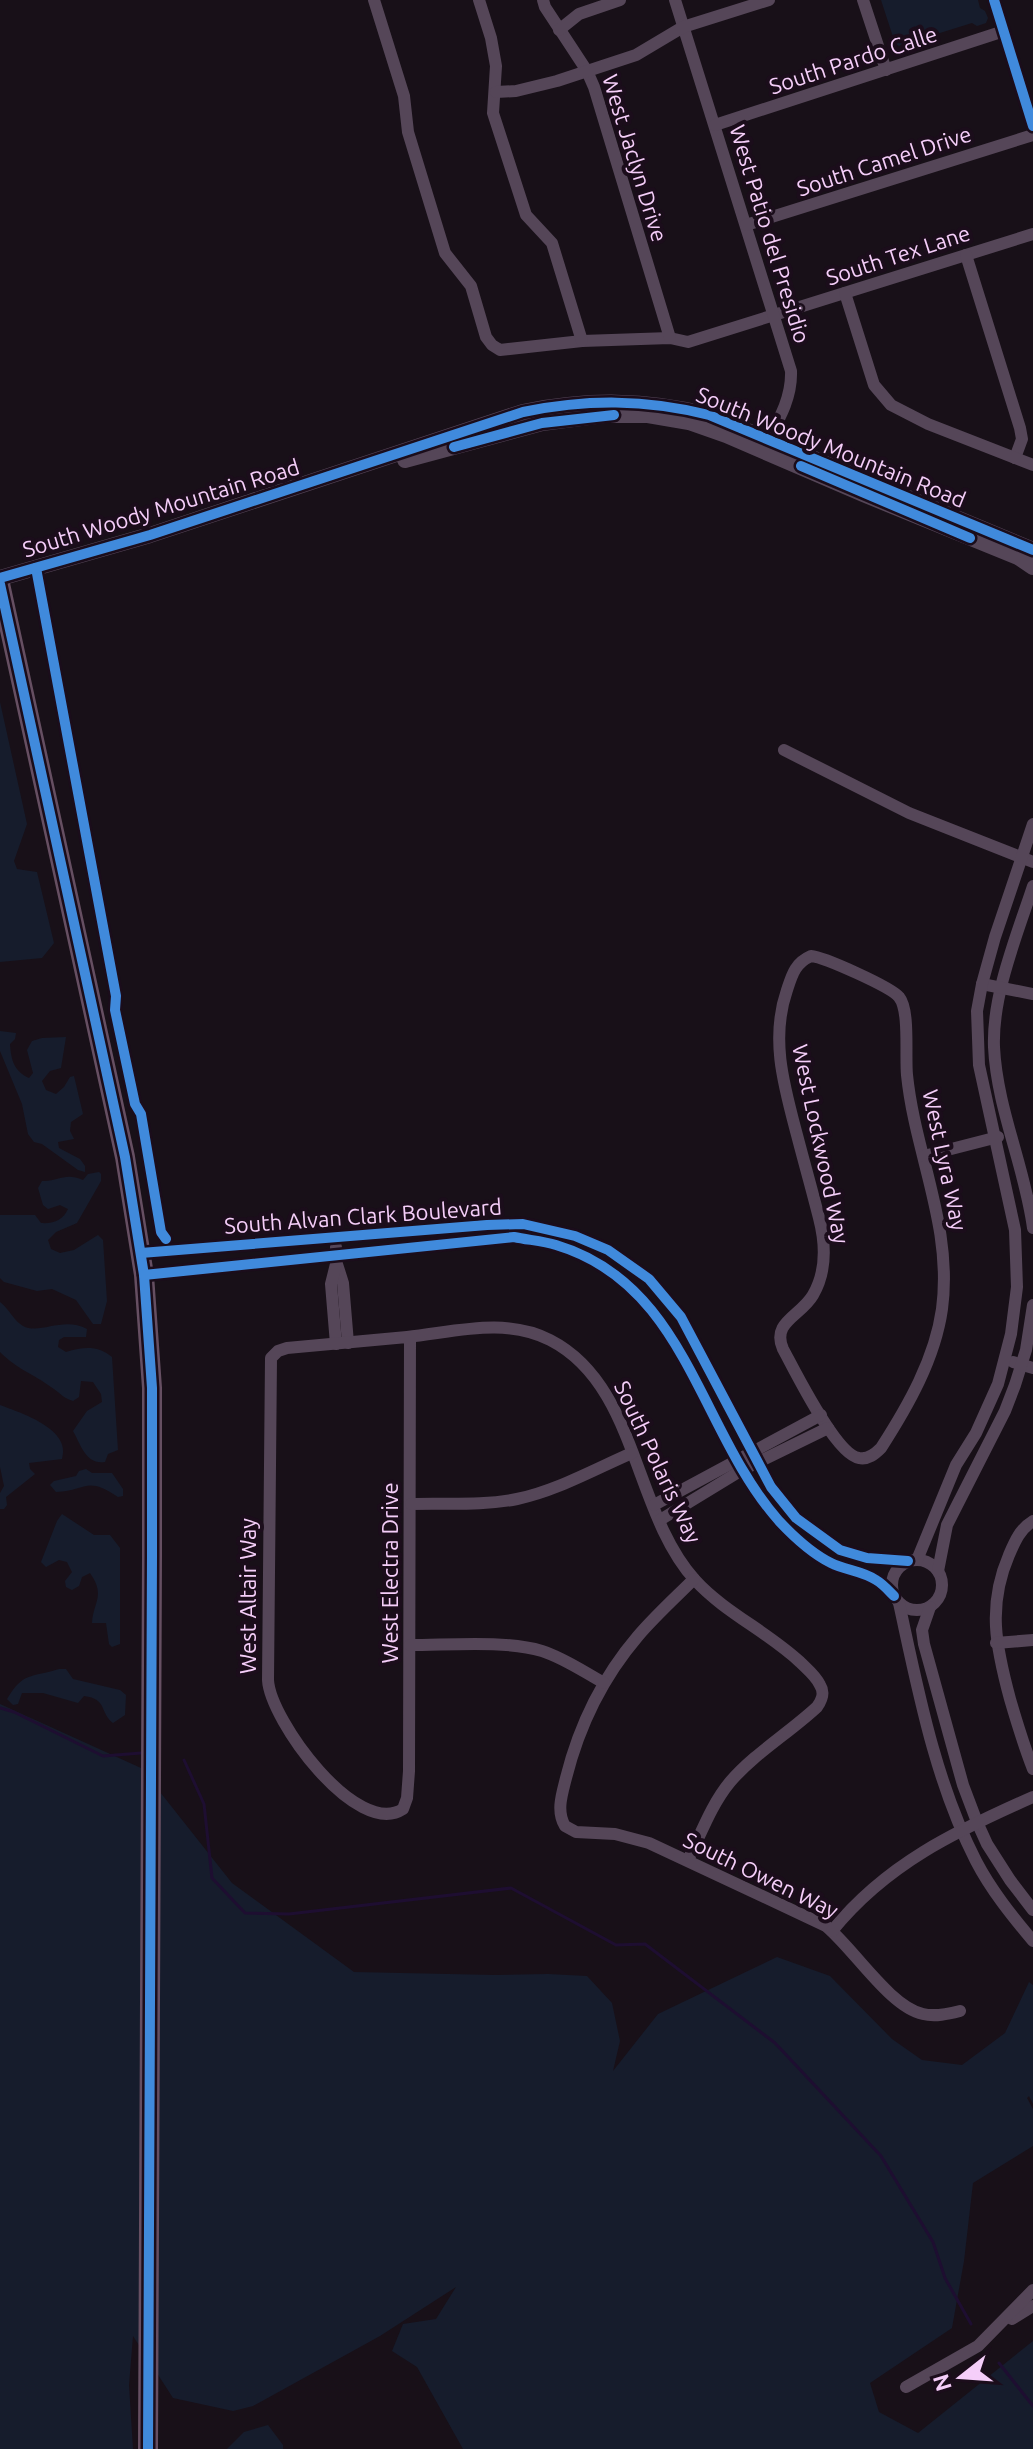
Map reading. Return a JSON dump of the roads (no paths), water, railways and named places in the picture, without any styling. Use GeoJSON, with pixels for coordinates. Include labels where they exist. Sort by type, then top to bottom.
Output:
{"type":"FeatureCollection","features":[{"type":"Feature","properties":{"kind":"main road"},"geometry":{"type":"LineString","coordinates":[[0,584],[125,1157],[144,1275],[152,1388],[148,2449]]}},
{"type":"Feature","properties":{"kind":"street","name":"South Tex Lane"},"geometry":{"type":"LineString","coordinates":[[374,0],[404,96],[408,132],[445,253],[471,286],[486,337],[500,350],[582,341],[670,338],[688,342],[1033,234]]}},
{"type":"Feature","properties":{"kind":"street"},"geometry":{"type":"LineString","coordinates":[[479,0],[496,66],[493,113],[526,215],[552,243],[582,341]]}},
{"type":"Feature","properties":{"kind":"street","name":"West Jaclyn Drive"},"geometry":{"type":"LineString","coordinates":[[543,0],[587,71],[670,338]]}},
{"type":"Feature","properties":{"kind":"street"},"geometry":{"type":"LineString","coordinates":[[559,30],[579,14],[620,0]]}},
{"type":"Feature","properties":{"kind":"street","name":"West Patio del Presidio"},"geometry":{"type":"LineString","coordinates":[[675,0],[791,371],[792,387],[788,400],[766,444]]}},
{"type":"Feature","properties":{"kind":"street"},"geometry":{"type":"LineString","coordinates":[[496,92],[516,91],[636,55],[683,27],[769,0]]}},
{"type":"Feature","properties":{"kind":"street"},"geometry":{"type":"LineString","coordinates":[[863,0],[886,70]]}},
{"type":"Feature","properties":{"kind":"street"},"geometry":{"type":"LineString","coordinates":[[994,0],[1033,126]]}},
{"type":"Feature","properties":{"kind":"street","name":"South Pardo Calle"},"geometry":{"type":"LineString","coordinates":[[715,125],[1004,31]]}},
{"type":"Feature","properties":{"kind":"street","name":"South Camel Drive"},"geometry":{"type":"LineString","coordinates":[[746,225],[1033,135]]}},
{"type":"Feature","properties":{"kind":"street"},"geometry":{"type":"LineString","coordinates":[[966,255],[1020,428],[1022,439],[1015,458]]}},
{"type":"Feature","properties":{"kind":"street"},"geometry":{"type":"LineString","coordinates":[[845,293],[874,385],[891,405],[928,424],[1033,465]]}},
{"type":"Feature","properties":{"kind":"street","name":"South Woody Mountain Road"},"geometry":{"type":"LineString","coordinates":[[0,578],[150,535],[523,412],[597,401],[678,407],[709,415],[863,494],[1018,557],[1033,567]]}},
{"type":"Feature","properties":{"kind":"street","name":"South Woody Mountain Road"},"geometry":{"type":"LineString","coordinates":[[766,444],[1033,550]]}},
{"type":"Feature","properties":{"kind":"street"},"geometry":{"type":"LineString","coordinates":[[784,750],[909,813],[1028,860]]}},
{"type":"Feature","properties":{"kind":"street"},"geometry":{"type":"LineString","coordinates":[[912,1560],[956,1465],[984,1417],[1006,1360],[1015,1312],[1016,1256],[1012,1208],[993,1138],[977,1050],[977,1011],[982,984],[1028,860],[1033,824]]}},
{"type":"Feature","properties":{"kind":"street"},"geometry":{"type":"LineString","coordinates":[[1033,886],[1002,988],[995,1021],[994,1047],[1033,1228]]}},
{"type":"Feature","properties":{"kind":"street","name":"West Lyra Way"},"geometry":{"type":"LineString","coordinates":[[807,958],[824,959],[894,992],[901,1000],[905,1011],[905,1052],[910,1096],[942,1233],[944,1287],[941,1312],[927,1362],[910,1399],[881,1448],[863,1459],[845,1451],[828,1428]]}},
{"type":"Feature","properties":{"kind":"street","name":"West Lockwood Way"},"geometry":{"type":"LineString","coordinates":[[807,958],[797,966],[784,999],[779,1053],[785,1090],[822,1227],[825,1251],[822,1272],[811,1298],[780,1330],[783,1349],[821,1415]]}},
{"type":"Feature","properties":{"kind":"street"},"geometry":{"type":"LineString","coordinates":[[982,984],[1033,994]]}},
{"type":"Feature","properties":{"kind":"street"},"geometry":{"type":"LineString","coordinates":[[924,1156],[1011,1133]]}},
{"type":"Feature","properties":{"kind":"street","name":"South Alvan Clark Boulevard"},"geometry":{"type":"LineString","coordinates":[[141,1253],[487,1225],[523,1224],[575,1236],[608,1250],[649,1279],[681,1317],[771,1487],[796,1518],[840,1550],[867,1558],[912,1560]]}},
{"type":"Feature","properties":{"kind":"street"},"geometry":{"type":"LineString","coordinates":[[335,1237],[336,1258],[343,1283],[342,1343]]}},
{"type":"Feature","properties":{"kind":"street","name":"South Alvan Clark Boulevard"},"geometry":{"type":"LineString","coordinates":[[144,1275],[336,1258],[514,1237],[554,1244],[609,1270],[646,1300],[669,1331],[739,1465],[778,1519],[816,1555],[879,1581],[897,1600]]}},
{"type":"Feature","properties":{"kind":"street"},"geometry":{"type":"LineString","coordinates":[[938,1571],[947,1525],[1027,1366],[1033,1305]]}},
{"type":"Feature","properties":{"kind":"street","name":"South Polaris Way"},"geometry":{"type":"LineString","coordinates":[[273,1354],[287,1348],[500,1327],[527,1331],[548,1339],[580,1360],[601,1384],[660,1520],[694,1579],[795,1658],[820,1685],[822,1698],[813,1710],[731,1782],[711,1811],[688,1860]]}},
{"type":"Feature","properties":{"kind":"street","name":"West Electra Drive"},"geometry":{"type":"LineString","coordinates":[[403,1809],[409,1771],[410,1337]]}},
{"type":"Feature","properties":{"kind":"street","name":"West Altair Way"},"geometry":{"type":"LineString","coordinates":[[273,1354],[269,1368],[268,1680],[271,1698],[296,1740],[341,1795],[381,1815],[394,1814],[403,1809]]}},
{"type":"Feature","properties":{"kind":"street"},"geometry":{"type":"LineString","coordinates":[[1006,1360],[1027,1366]]}},
{"type":"Feature","properties":{"kind":"street"},"geometry":{"type":"LineString","coordinates":[[654,1505],[756,1457],[828,1428],[821,1415],[756,1457]]}},
{"type":"Feature","properties":{"kind":"street"},"geometry":{"type":"LineString","coordinates":[[411,1504],[514,1500],[536,1494],[632,1453]]}},
{"type":"Feature","properties":{"kind":"street"},"geometry":{"type":"LineString","coordinates":[[660,1520],[739,1465]]}},
{"type":"Feature","properties":{"kind":"street"},"geometry":{"type":"LineString","coordinates":[[1033,1521],[1019,1533],[998,1584],[995,1626],[996,1643],[1033,1769]]}},
{"type":"Feature","properties":{"kind":"street"},"geometry":{"type":"LineString","coordinates":[[1033,1910],[987,1844],[963,1785],[922,1630],[930,1607],[941,1595],[942,1578],[932,1565],[912,1560],[901,1565],[892,1580],[935,1755],[961,1830],[977,1864],[1033,1941]]}},
{"type":"Feature","properties":{"kind":"street"},"geometry":{"type":"LineString","coordinates":[[410,1645],[532,1649],[563,1660],[604,1683],[635,1638],[694,1579]]}},
{"type":"Feature","properties":{"kind":"street"},"geometry":{"type":"LineString","coordinates":[[897,1600],[914,1611],[930,1607]]}},
{"type":"Feature","properties":{"kind":"street"},"geometry":{"type":"LineString","coordinates":[[996,1643],[1033,1640]]}},
{"type":"Feature","properties":{"kind":"street","name":"South Owen Way"},"geometry":{"type":"LineString","coordinates":[[604,1683],[569,1765],[560,1809],[565,1826],[576,1832],[638,1839],[688,1860],[832,1931],[910,2010],[933,2016],[960,2011]]}},
{"type":"Feature","properties":{"kind":"street"},"geometry":{"type":"LineString","coordinates":[[832,1931],[855,1904],[918,1854],[977,1822],[1033,1797]]}},
{"type":"Feature","properties":{"kind":"street"},"geometry":{"type":"LineString","coordinates":[[1000,2326],[1033,2290]]}},
{"type":"Feature","properties":{"kind":"street"},"geometry":{"type":"LineString","coordinates":[[906,2387],[961,2357],[1000,2326],[1033,2306]]}},
{"type":"Feature","properties":{"kind":"waterway"},"geometry":{"type":"LineString","coordinates":[[0,1708],[103,1756],[141,1753]]}},
{"type":"Feature","properties":{"kind":"waterway"},"geometry":{"type":"LineString","coordinates":[[184,1760],[204,1804],[212,1878],[245,1913],[289,1914],[511,1888],[616,1945],[645,1944],[775,2043],[881,2156],[933,2242],[945,2278],[971,2324]]}},
{"type":"Feature","properties":{"kind":"waterway"},"geometry":{"type":"LineString","coordinates":[[999,2363],[1033,2406]]}}]}
